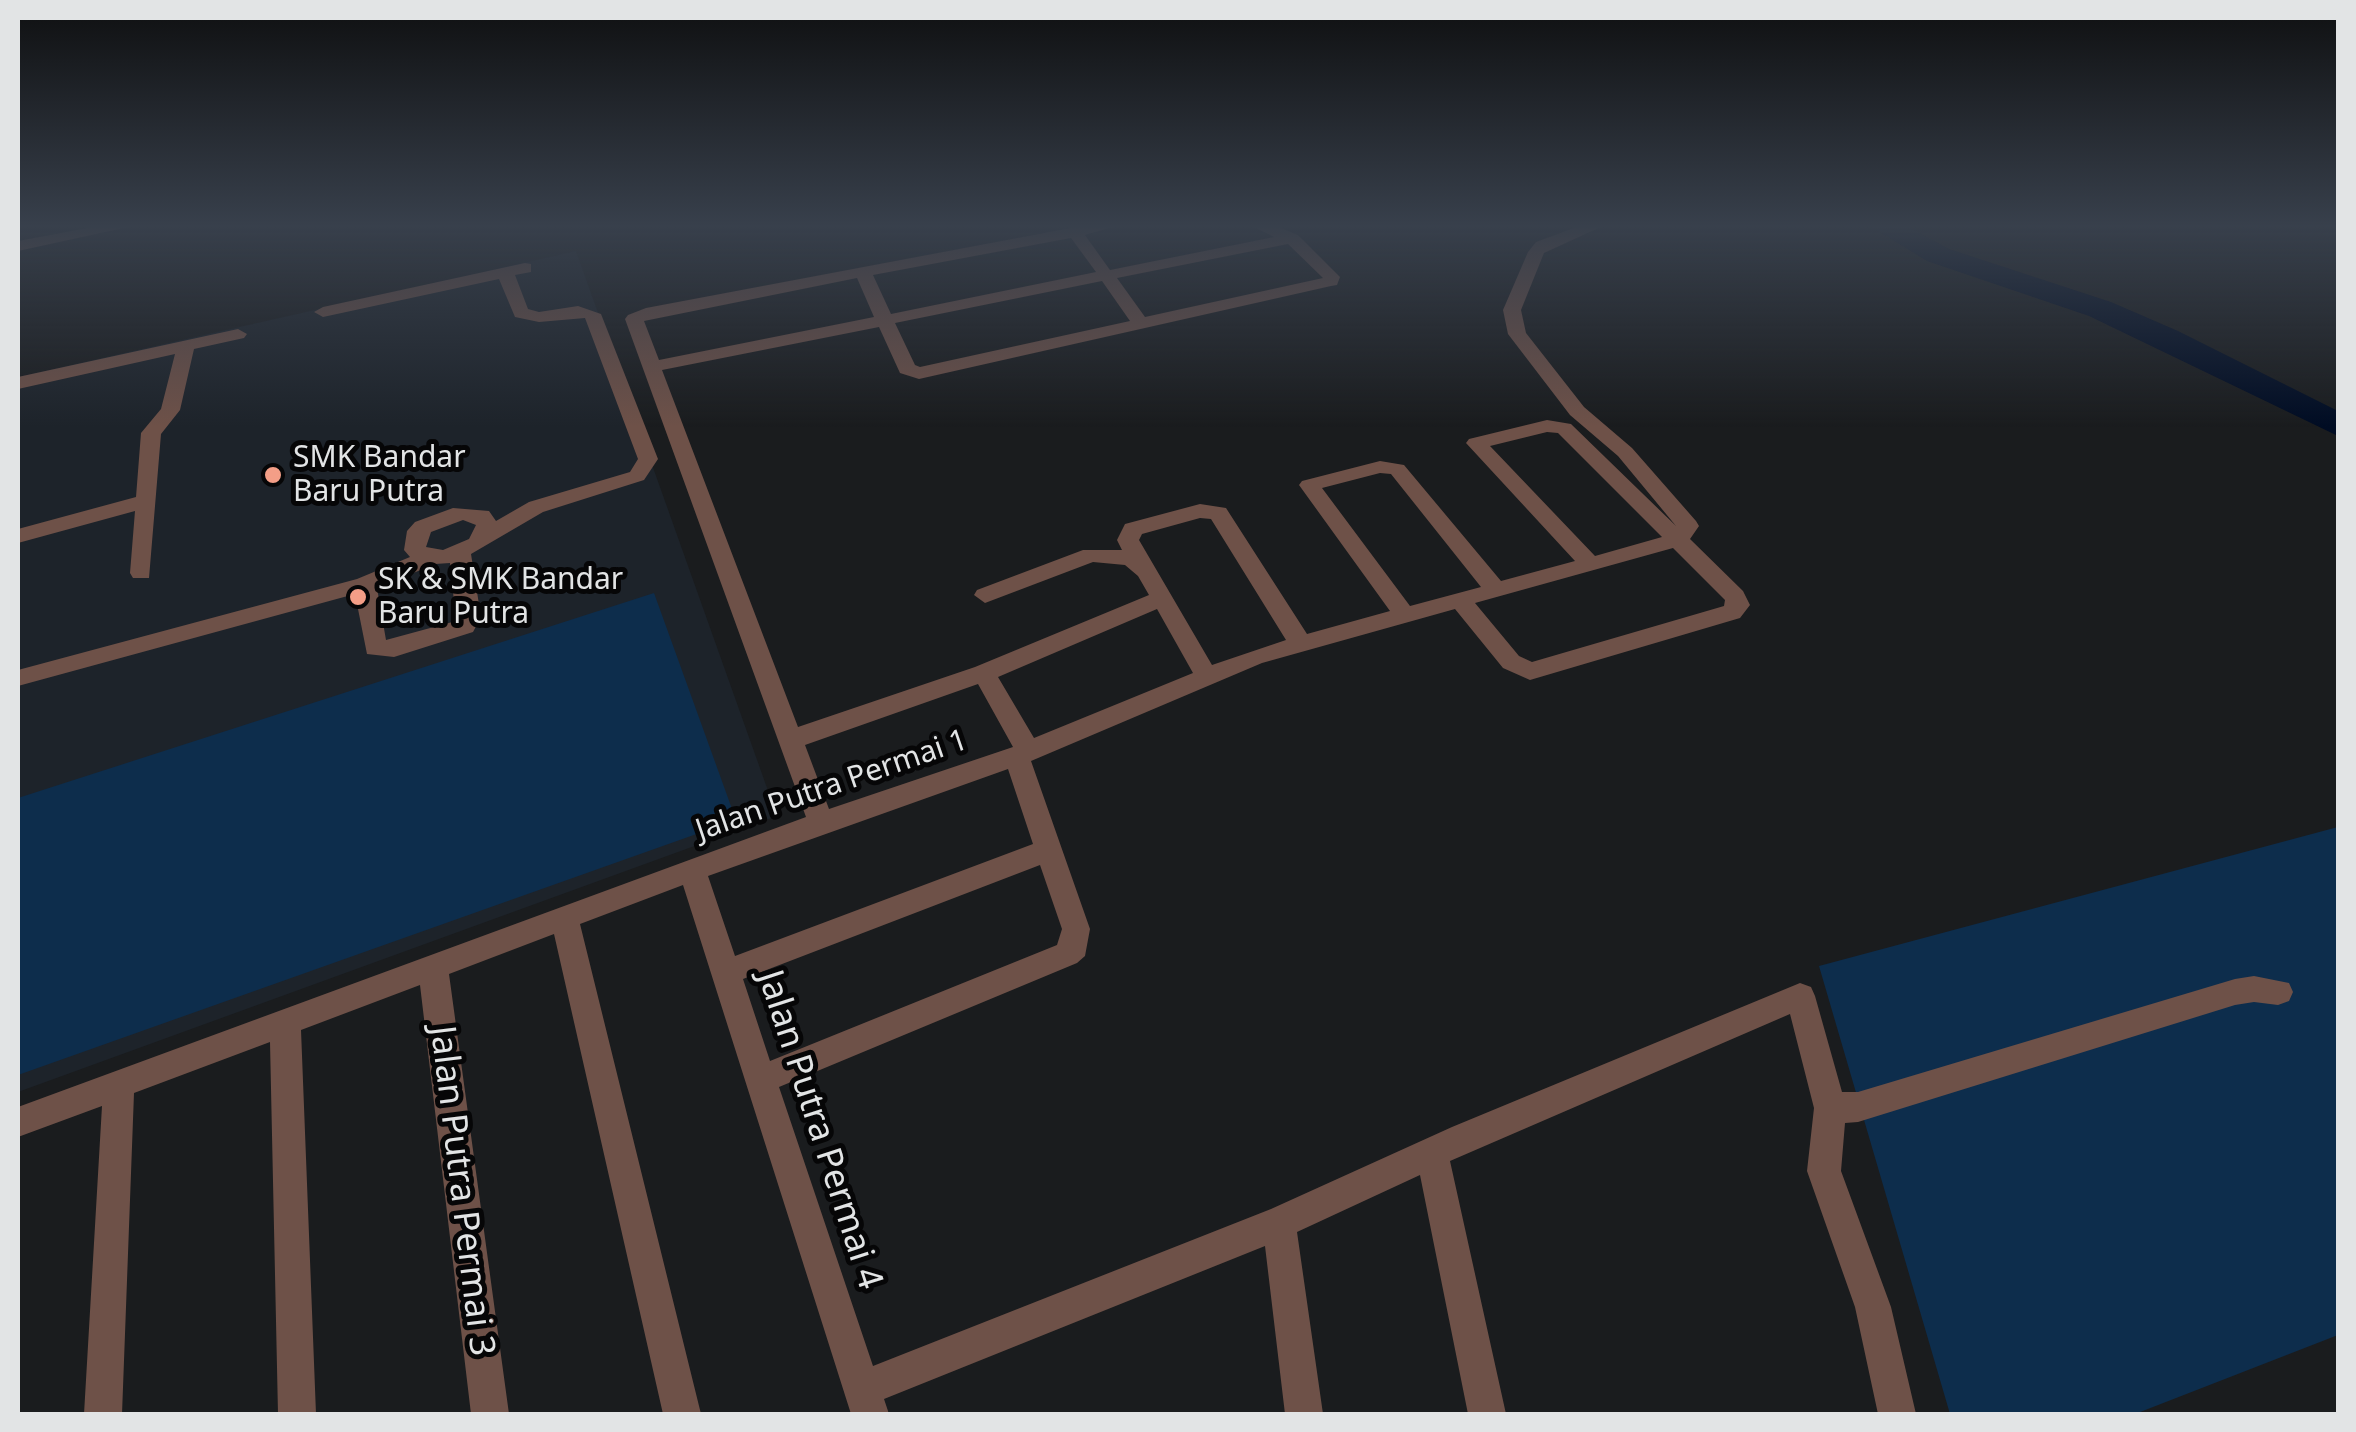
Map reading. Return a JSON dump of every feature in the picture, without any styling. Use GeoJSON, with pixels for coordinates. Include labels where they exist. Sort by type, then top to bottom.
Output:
{"type":"FeatureCollection","features":[{"type":"Feature","properties":{"kind":"street"},"geometry":{"type":"LineString","coordinates":[[322,312],[410,293]]}},
{"type":"Feature","properties":{"kind":"street"},"geometry":{"type":"LineString","coordinates":[[18,678],[365,584],[431,557],[460,554],[536,507],[638,476],[648,460],[592,314],[584,311],[529,317],[517,309],[516,293]]}},
{"type":"Feature","properties":{"kind":"street"},"geometry":{"type":"LineString","coordinates":[[753,293],[646,313],[636,316],[634,322],[821,822]]}},
{"type":"Feature","properties":{"kind":"street"},"geometry":{"type":"LineString","coordinates":[[872,293],[906,369],[913,374],[1279,293]]}},
{"type":"Feature","properties":{"kind":"street"},"geometry":{"type":"LineString","coordinates":[[652,366],[1012,293]]}},
{"type":"Feature","properties":{"kind":"street"},"geometry":{"type":"LineString","coordinates":[[1119,293],[1141,324]]}},
{"type":"Feature","properties":{"kind":"street"},"geometry":{"type":"LineString","coordinates":[[1519,293],[1512,310],[1516,334],[1577,412],[1625,452],[1688,526],[1677,540]]}},
{"type":"Feature","properties":{"kind":"street"},"geometry":{"type":"LineString","coordinates":[[18,383],[238,334]]}},
{"type":"Feature","properties":{"kind":"street"},"geometry":{"type":"LineString","coordinates":[[141,573],[152,434],[170,410],[186,346]]}},
{"type":"Feature","properties":{"kind":"street"},"geometry":{"type":"LineString","coordinates":[[1460,600],[1511,662],[1530,671],[1736,609],[1735,596],[1564,428],[1547,426],[1476,442],[1590,564]]}},
{"type":"Feature","properties":{"kind":"street"},"geometry":{"type":"LineString","coordinates":[[1405,615],[1308,484],[1380,467],[1398,469],[1496,590]]}},
{"type":"Feature","properties":{"kind":"street"},"geometry":{"type":"LineString","coordinates":[[18,536],[146,501]]}},
{"type":"Feature","properties":{"kind":"street"},"geometry":{"type":"LineString","coordinates":[[1206,677],[1136,560],[1128,540],[1133,529],[1200,511],[1218,514],[1301,644]]}},
{"type":"Feature","properties":{"kind":"street"},"geometry":{"type":"LineString","coordinates":[[431,557],[415,550],[413,541],[423,527],[437,518],[461,513],[481,516],[488,528],[484,538]]}},
{"type":"Feature","properties":{"kind":"street","name":"Jalan Putra Permai 1"},"geometry":{"type":"LineString","coordinates":[[18,1122],[821,822],[1023,753],[1206,677],[1301,644],[1677,540]]}},
{"type":"Feature","properties":{"kind":"street"},"geometry":{"type":"LineString","coordinates":[[365,584],[376,648],[394,650],[452,633],[465,626],[470,617],[460,554]]}},
{"type":"Feature","properties":{"kind":"street"},"geometry":{"type":"LineString","coordinates":[[984,595],[1090,554],[1136,560]]}},
{"type":"Feature","properties":{"kind":"street"},"geometry":{"type":"LineString","coordinates":[[790,740],[984,673],[1162,598]]}},
{"type":"Feature","properties":{"kind":"street"},"geometry":{"type":"LineString","coordinates":[[760,1080],[1067,954],[1078,940],[1048,850],[1023,753],[984,673]]}},
{"type":"Feature","properties":{"kind":"street"},"geometry":{"type":"LineString","coordinates":[[725,973],[1048,850]]}},
{"type":"Feature","properties":{"kind":"street","name":"Jalan Putra Permai 4"},"geometry":{"type":"LineString","coordinates":[[692,870],[866,1402]]}},
{"type":"Feature","properties":{"kind":"street"},"geometry":{"type":"LineString","coordinates":[[564,918],[677,1412]]}},
{"type":"Feature","properties":{"kind":"street","name":"Jalan Putra Permai 3"},"geometry":{"type":"LineString","coordinates":[[433,967],[490,1414]]}},
{"type":"Feature","properties":{"kind":"street"},"geometry":{"type":"LineString","coordinates":[[1830,1108],[1858,1107],[2236,992],[2254,988],[2278,992]]}},
{"type":"Feature","properties":{"kind":"street"},"geometry":{"type":"LineString","coordinates":[[866,1402],[1279,1223],[1432,1152],[1800,996],[1830,1108],[1824,1171],[1872,1307],[1897,1414]]}},
{"type":"Feature","properties":{"kind":"street"},"geometry":{"type":"LineString","coordinates":[[285,1022],[297,1414]]}},
{"type":"Feature","properties":{"kind":"street"},"geometry":{"type":"LineString","coordinates":[[103,1414],[119,1084]]}},
{"type":"Feature","properties":{"kind":"street"},"geometry":{"type":"LineString","coordinates":[[1432,1152],[1488,1414]]}},
{"type":"Feature","properties":{"kind":"street"},"geometry":{"type":"LineString","coordinates":[[1279,1223],[1304,1414]]}},
{"type":"Feature","properties":{"kind":"shaded area","name":"SK & SMK Bandar Baru Putra"},"geometry":{"type":"Polygon","coordinates":[[[391,293],[591,293],[777,816],[18,1092],[18,377],[391,293]]]}},
{"type":"Feature","properties":{"kind":"shaded area"},"geometry":{"type":"Polygon","coordinates":[[[654,593],[736,820],[18,1075],[18,798],[654,593]]]}},
{"type":"Feature","properties":{"kind":"shaded area"},"geometry":{"type":"Polygon","coordinates":[[[2338,827],[2338,1335],[2135,1414],[1950,1414],[1819,966],[2338,827]]]}},
{"type":"Feature","properties":{"kind":"waterway"},"geometry":{"type":"LineString","coordinates":[[2051,293],[2166,338],[2338,425]]}},
{"type":"Feature","properties":{"kind":"place","name":"SMK Bandar Baru Putra"},"geometry":{"type":"Point","coordinates":[273,475]}},
{"type":"Feature","properties":{"kind":"place","name":"SK & SMK Bandar Baru Putra"},"geometry":{"type":"Point","coordinates":[358,597]}}]}
